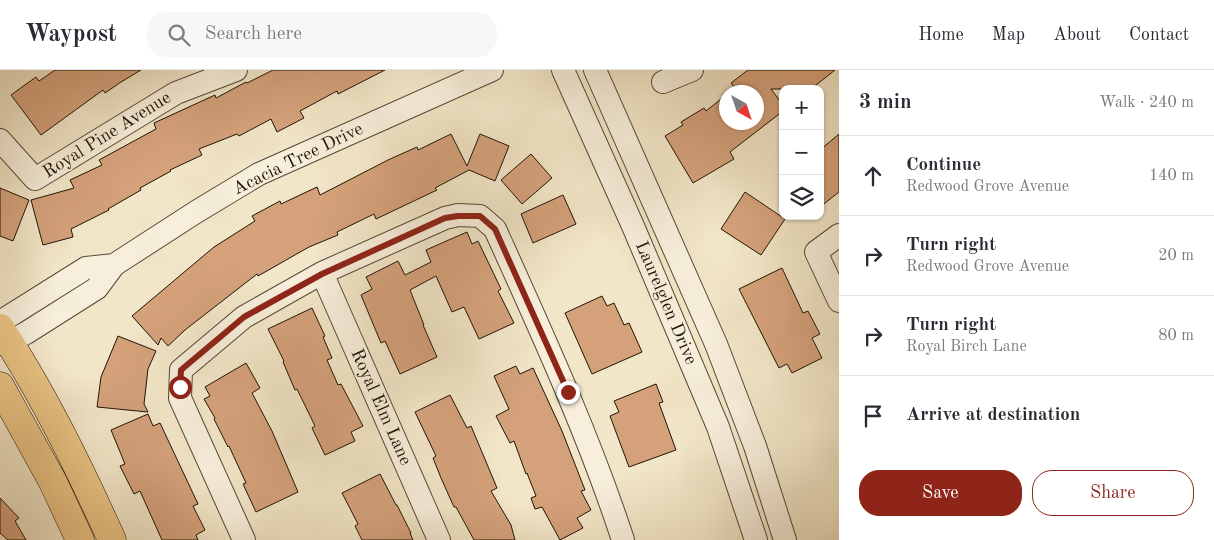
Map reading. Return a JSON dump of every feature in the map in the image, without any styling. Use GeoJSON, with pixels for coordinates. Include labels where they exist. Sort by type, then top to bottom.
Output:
{"type":"FeatureCollection","features":[{"type":"Feature","properties":{"kind":"main road"},"geometry":{"type":"LineString","coordinates":[[2,334],[32,380],[77,465],[112,540]]}},
{"type":"Feature","properties":{"kind":"main road"},"geometry":{"type":"LineString","coordinates":[[0,386],[53,482],[80,540]]}},
{"type":"Feature","properties":{"kind":"street","name":"Royal Pine Avenue"},"geometry":{"type":"LineString","coordinates":[[0,140],[35,179],[176,93],[236,70]]}},
{"type":"Feature","properties":{"kind":"street","name":"Acacia Tree Drive"},"geometry":{"type":"LineString","coordinates":[[2,334],[97,288],[114,265],[259,174],[492,70]]}},
{"type":"Feature","properties":{"kind":"street","name":"Laurelglen Drive"},"geometry":{"type":"LineString","coordinates":[[563,70],[633,226],[708,402],[730,458],[756,540]]}},
{"type":"Feature","properties":{"kind":"street","name":"Laurelglen Drive"},"geometry":{"type":"LineString","coordinates":[[595,70],[720,353],[752,438],[785,540]]}},
{"type":"Feature","properties":{"kind":"street"},"geometry":{"type":"LineString","coordinates":[[663,82],[692,70]]}},
{"type":"Feature","properties":{"kind":"street"},"geometry":{"type":"LineString","coordinates":[[244,540],[180,398],[181,370],[244,317],[322,274],[445,218],[480,216],[495,229],[564,383],[605,486],[623,540]]}},
{"type":"Feature","properties":{"kind":"street"},"geometry":{"type":"LineString","coordinates":[[839,235],[816,252],[839,301]]}},
{"type":"Feature","properties":{"kind":"street","name":"Royal Elm Lane"},"geometry":{"type":"LineString","coordinates":[[322,274],[439,540]]}},
{"type":"Feature","properties":{"kind":"building"},"geometry":{"type":"Polygon","coordinates":[[[55,70],[141,70],[105,93],[103,90],[41,135],[11,95],[36,77],[39,81],[55,70]]]}},
{"type":"Feature","properties":{"kind":"building"},"geometry":{"type":"Polygon","coordinates":[[[273,70],[385,70],[338,94],[337,91],[300,111],[304,118],[277,132],[271,119],[239,136],[237,134],[199,149],[202,155],[170,170],[109,210],[71,229],[73,237],[43,245],[31,200],[74,188],[70,180],[102,165],[99,160],[156,129],[154,123],[215,95],[216,98],[273,70]]]}},
{"type":"Feature","properties":{"kind":"building"},"geometry":{"type":"Polygon","coordinates":[[[748,70],[835,70],[816,85],[779,85],[779,89],[771,89],[779,100],[779,114],[764,126],[764,85],[733,85],[731,83],[748,70]]]}},
{"type":"Feature","properties":{"kind":"building"},"geometry":{"type":"Polygon","coordinates":[[[719,101],[719,130],[758,130],[730,152],[734,159],[693,183],[665,136],[683,125],[681,122],[704,108],[706,111],[719,101]]]}},
{"type":"Feature","properties":{"kind":"building"},"geometry":{"type":"Polygon","coordinates":[[[451,134],[467,166],[480,134],[509,146],[495,181],[469,170],[435,188],[437,190],[376,219],[374,214],[337,232],[338,235],[309,247],[258,276],[257,274],[185,330],[168,346],[161,338],[158,345],[132,316],[214,247],[255,221],[252,216],[280,201],[281,204],[317,187],[320,195],[388,160],[417,147],[418,150],[451,134]]]}},
{"type":"Feature","properties":{"kind":"building"},"geometry":{"type":"Polygon","coordinates":[[[839,134],[839,192],[824,204],[824,175],[824,147],[839,134]]]}},
{"type":"Feature","properties":{"kind":"building"},"geometry":{"type":"Polygon","coordinates":[[[531,154],[552,178],[522,204],[501,180],[531,154]]]}},
{"type":"Feature","properties":{"kind":"building"},"geometry":{"type":"Polygon","coordinates":[[[0,188],[29,200],[13,241],[0,236],[0,188]]]}},
{"type":"Feature","properties":{"kind":"building"},"geometry":{"type":"Polygon","coordinates":[[[745,192],[779,215],[779,220],[784,220],[761,255],[721,229],[745,192]]]}},
{"type":"Feature","properties":{"kind":"building"},"geometry":{"type":"Polygon","coordinates":[[[563,195],[576,224],[533,243],[521,214],[563,195]]]}},
{"type":"Feature","properties":{"kind":"building"},"geometry":{"type":"Polygon","coordinates":[[[467,232],[472,244],[478,241],[501,289],[498,291],[514,323],[479,339],[464,307],[452,312],[436,276],[410,290],[437,357],[400,374],[385,341],[381,343],[361,295],[372,289],[366,277],[398,261],[405,275],[431,262],[426,250],[467,232]]]}},
{"type":"Feature","properties":{"kind":"building"},"geometry":{"type":"Polygon","coordinates":[[[782,268],[803,313],[808,311],[820,334],[812,338],[822,358],[792,373],[787,364],[779,368],[739,289],[782,268]]]}},
{"type":"Feature","properties":{"kind":"building"},"geometry":{"type":"Polygon","coordinates":[[[602,296],[607,306],[614,303],[624,325],[629,323],[642,352],[592,374],[565,313],[602,296]]]}},
{"type":"Feature","properties":{"kind":"building"},"geometry":{"type":"Polygon","coordinates":[[[312,308],[325,336],[323,337],[332,358],[327,360],[338,385],[341,384],[363,426],[351,432],[355,441],[325,455],[312,428],[315,426],[297,389],[295,390],[284,361],[268,329],[312,308]]]}},
{"type":"Feature","properties":{"kind":"building"},"geometry":{"type":"Polygon","coordinates":[[[118,336],[156,351],[148,369],[144,404],[148,412],[97,407],[101,377],[118,336]]]}},
{"type":"Feature","properties":{"kind":"building"},"geometry":{"type":"Polygon","coordinates":[[[246,363],[260,388],[252,393],[272,431],[298,492],[256,512],[243,484],[246,483],[229,446],[204,399],[210,396],[205,387],[246,363]]]}},
{"type":"Feature","properties":{"kind":"building"},"geometry":{"type":"Polygon","coordinates":[[[516,366],[520,374],[533,368],[562,431],[585,490],[581,491],[591,510],[577,518],[583,528],[560,540],[542,507],[535,509],[531,498],[536,496],[514,441],[510,443],[496,416],[509,409],[494,376],[516,366]]]}},
{"type":"Feature","properties":{"kind":"building"},"geometry":{"type":"Polygon","coordinates":[[[656,384],[663,402],[659,403],[676,450],[629,467],[610,416],[619,412],[614,401],[656,384]]]}},
{"type":"Feature","properties":{"kind":"building"},"geometry":{"type":"Polygon","coordinates":[[[450,395],[467,428],[471,426],[497,488],[491,491],[511,525],[515,540],[474,540],[456,507],[454,507],[441,478],[433,458],[436,456],[415,412],[450,395]]]}},
{"type":"Feature","properties":{"kind":"building"},"geometry":{"type":"Polygon","coordinates":[[[148,414],[153,426],[160,423],[198,504],[193,506],[205,530],[196,535],[198,540],[162,540],[140,491],[134,494],[120,466],[125,464],[111,430],[148,414]]]}},
{"type":"Feature","properties":{"kind":"building"},"geometry":{"type":"Polygon","coordinates":[[[380,474],[413,540],[362,540],[355,526],[358,524],[342,493],[380,474]]]}},
{"type":"Feature","properties":{"kind":"building"},"geometry":{"type":"Polygon","coordinates":[[[0,498],[19,518],[15,521],[26,540],[8,540],[0,533],[0,498]]]}},
{"type":"Feature","properties":{"kind":"route"},"geometry":{"type":"LineString","coordinates":[[180,387],[181,370],[244,317],[322,274],[445,218],[480,216],[495,229],[568,392]]}}]}
